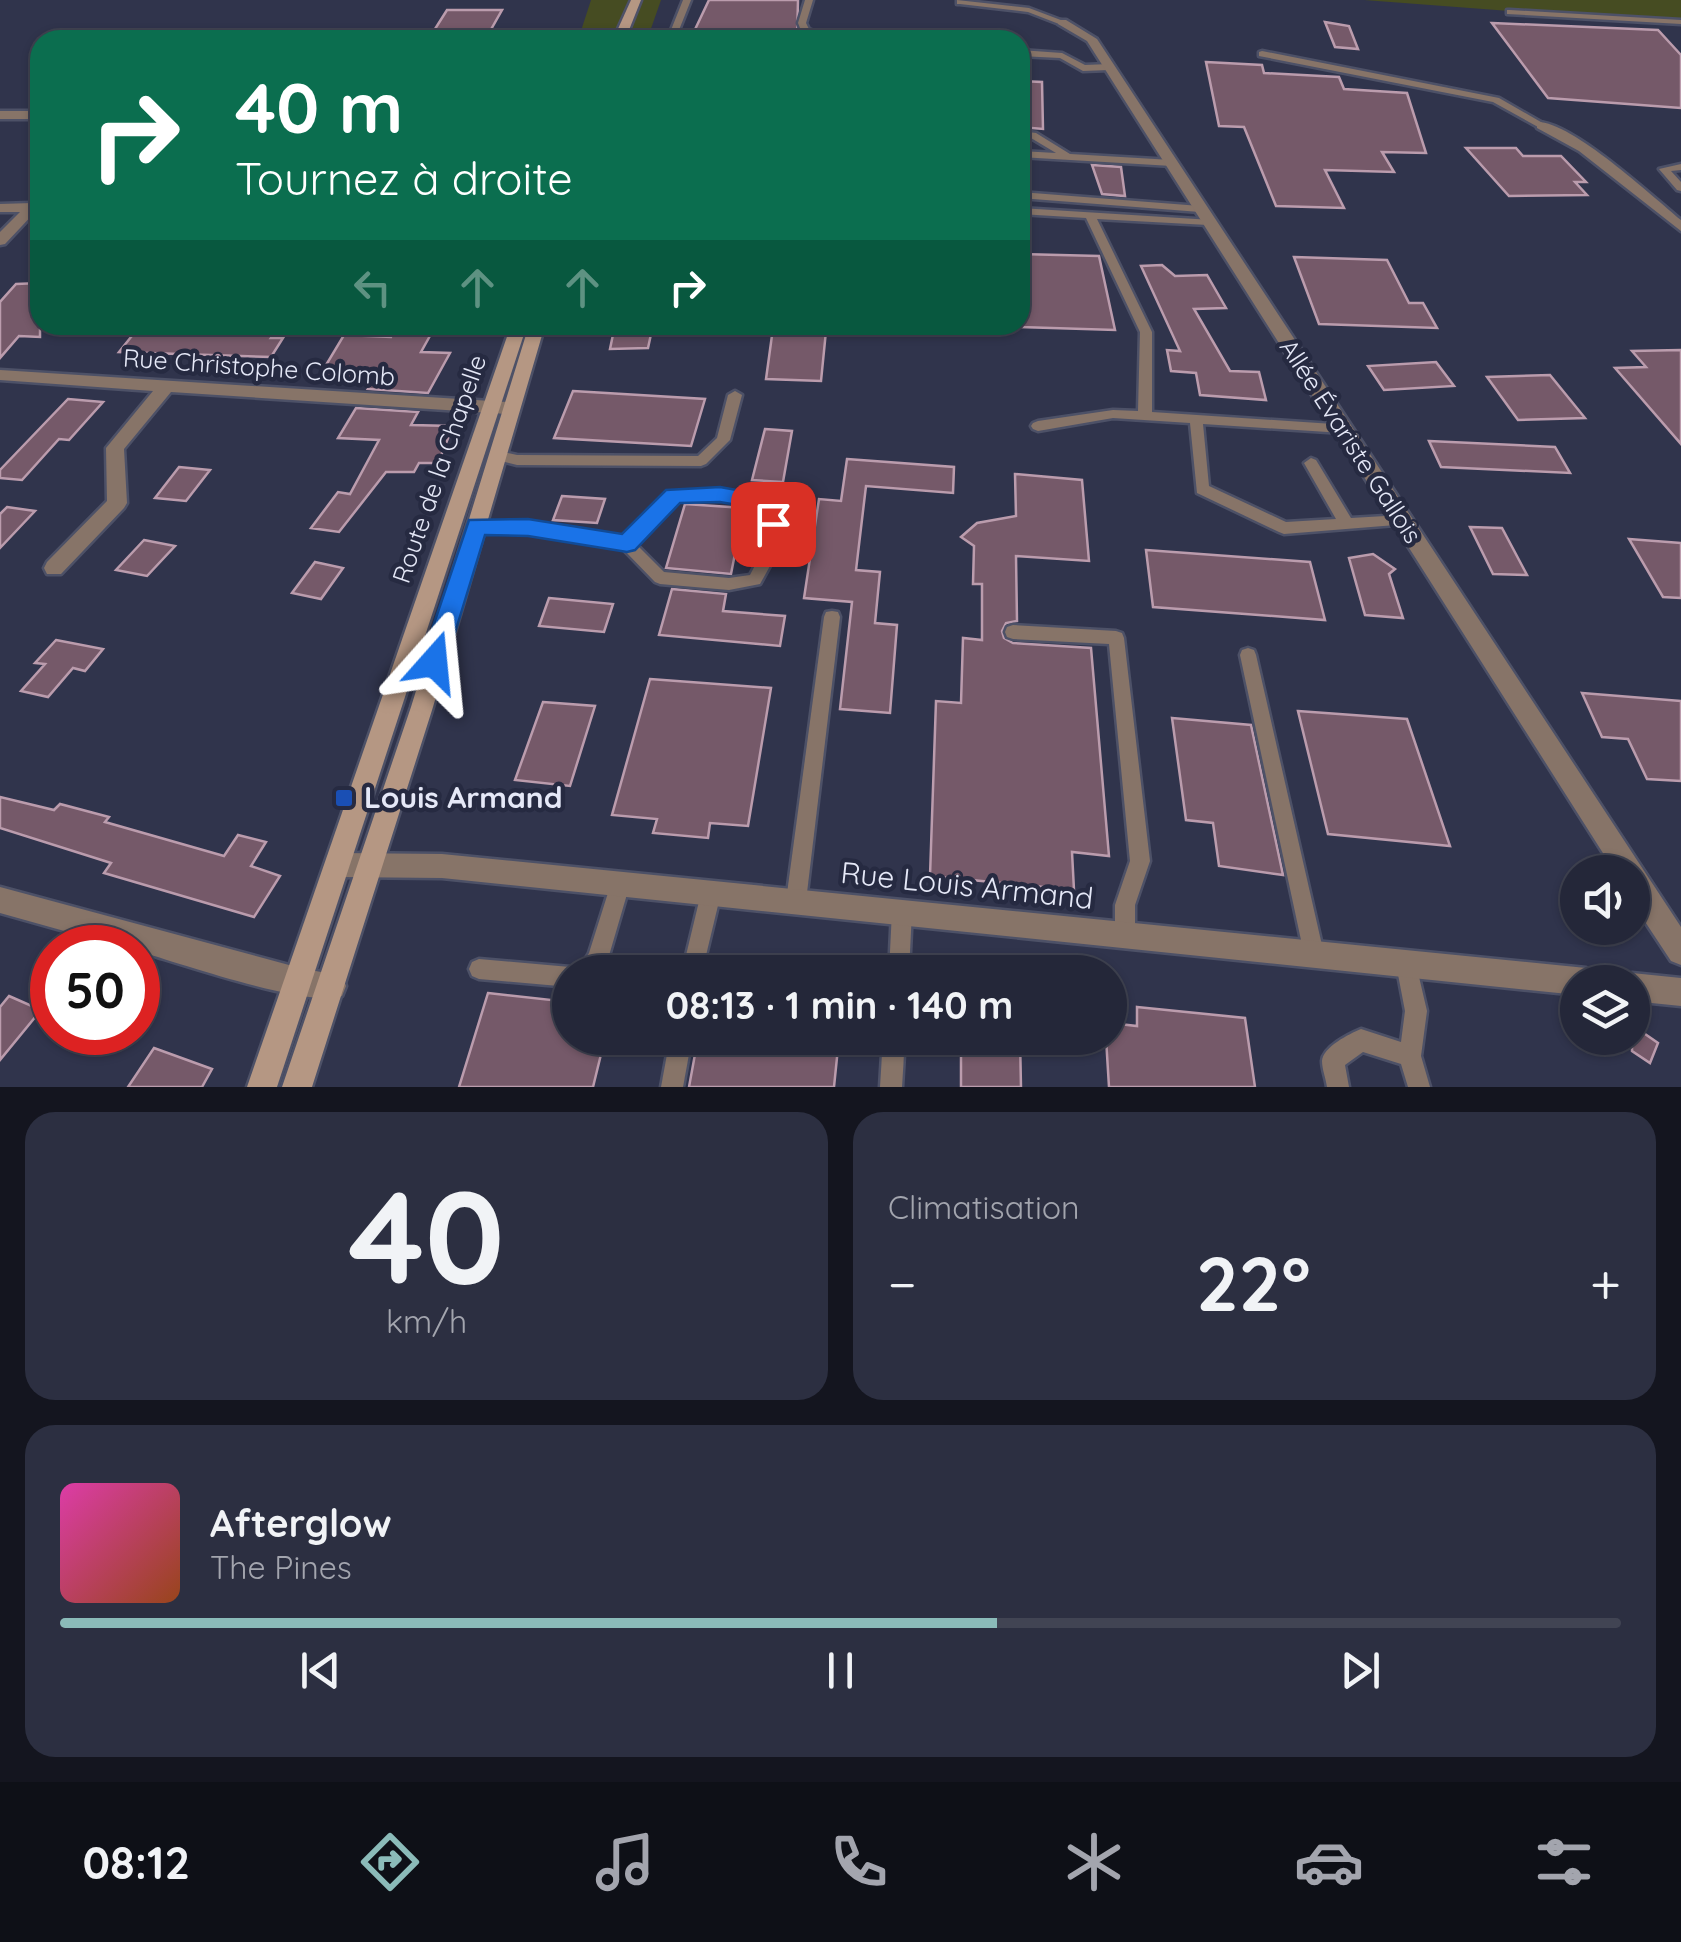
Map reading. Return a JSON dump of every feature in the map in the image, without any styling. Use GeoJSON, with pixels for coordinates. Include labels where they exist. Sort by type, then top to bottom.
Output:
{"type":"FeatureCollection","features":[{"type":"Feature","properties":{"kind":"main road"},"geometry":{"type":"LineString","coordinates":[[613,30],[623,0]]}},
{"type":"Feature","properties":{"kind":"main road"},"geometry":{"type":"LineString","coordinates":[[623,30],[636,0]]}},
{"type":"Feature","properties":{"kind":"main road","name":"Route de la Chapelle"},"geometry":{"type":"LineString","coordinates":[[297,1087],[498,456],[517,335]]}},
{"type":"Feature","properties":{"kind":"main road","name":"Route de la Chapelle"},"geometry":{"type":"LineString","coordinates":[[262,1087],[407,659],[533,335]]}},
{"type":"Feature","properties":{"kind":"street","name":"Allée Évariste Gallois"},"geometry":{"type":"LineString","coordinates":[[1062,22],[1091,39],[1618,855]]}},
{"type":"Feature","properties":{"kind":"street"},"geometry":{"type":"LineString","coordinates":[[0,115],[30,115]]}},
{"type":"Feature","properties":{"kind":"street"},"geometry":{"type":"LineString","coordinates":[[1541,125],[1584,148],[1674,212],[1681,227]]}},
{"type":"Feature","properties":{"kind":"street"},"geometry":{"type":"LineString","coordinates":[[0,208],[30,207]]}},
{"type":"Feature","properties":{"kind":"street"},"geometry":{"type":"LineString","coordinates":[[0,241],[30,209]]}},
{"type":"Feature","properties":{"kind":"street","name":"Rue Christophe Colomb"},"geometry":{"type":"LineString","coordinates":[[0,374],[503,408]]}},
{"type":"Feature","properties":{"kind":"street"},"geometry":{"type":"LineString","coordinates":[[54,568],[117,503],[115,448],[167,385]]}},
{"type":"Feature","properties":{"kind":"street","name":"Rue Louis Armand"},"geometry":{"type":"LineString","coordinates":[[340,865],[442,866],[1560,979]]}},
{"type":"Feature","properties":{"kind":"street"},"geometry":{"type":"LineString","coordinates":[[0,900],[300,982],[332,986]]}},
{"type":"Feature","properties":{"kind":"street","name":"Allée Évariste Gallois"},"geometry":{"type":"LineString","coordinates":[[1650,904],[1681,951]]}},
{"type":"Feature","properties":{"kind":"street"},"geometry":{"type":"LineString","coordinates":[[1650,989],[1681,992]]}},
{"type":"Feature","properties":{"kind":"lane"},"geometry":{"type":"LineString","coordinates":[[675,30],[686,0]]}},
{"type":"Feature","properties":{"kind":"lane"},"geometry":{"type":"LineString","coordinates":[[805,30],[802,23],[809,0]]}},
{"type":"Feature","properties":{"kind":"lane"},"geometry":{"type":"LineString","coordinates":[[960,2],[1029,10],[1062,22]]}},
{"type":"Feature","properties":{"kind":"lane"},"geometry":{"type":"LineString","coordinates":[[1046,6],[1062,22]]}},
{"type":"Feature","properties":{"kind":"lane"},"geometry":{"type":"LineString","coordinates":[[1510,12],[1681,22]]}},
{"type":"Feature","properties":{"kind":"lane"},"geometry":{"type":"LineString","coordinates":[[1030,54],[1062,56],[1083,68],[1109,67]]}},
{"type":"Feature","properties":{"kind":"lane"},"geometry":{"type":"LineString","coordinates":[[1262,54],[1496,100],[1541,125]]}},
{"type":"Feature","properties":{"kind":"lane"},"geometry":{"type":"LineString","coordinates":[[1030,135],[1069,158]]}},
{"type":"Feature","properties":{"kind":"lane"},"geometry":{"type":"LineString","coordinates":[[1030,155],[1172,163]]}},
{"type":"Feature","properties":{"kind":"lane"},"geometry":{"type":"LineString","coordinates":[[1681,167],[1664,168],[1681,188]]}},
{"type":"Feature","properties":{"kind":"lane"},"geometry":{"type":"LineString","coordinates":[[1030,197],[1204,215]]}},
{"type":"Feature","properties":{"kind":"lane"},"geometry":{"type":"LineString","coordinates":[[1030,212],[1204,215]]}},
{"type":"Feature","properties":{"kind":"lane"},"geometry":{"type":"LineString","coordinates":[[1090,215],[1146,332],[1145,416]]}},
{"type":"Feature","properties":{"kind":"lane"},"geometry":{"type":"LineString","coordinates":[[498,456],[517,460],[701,462],[723,440],[736,394]]}},
{"type":"Feature","properties":{"kind":"lane"},"geometry":{"type":"LineString","coordinates":[[1038,426],[1113,414],[1342,428]]}},
{"type":"Feature","properties":{"kind":"lane"},"geometry":{"type":"LineString","coordinates":[[1196,420],[1202,489],[1284,528],[1403,520]]}},
{"type":"Feature","properties":{"kind":"lane"},"geometry":{"type":"LineString","coordinates":[[1311,463],[1346,524]]}},
{"type":"Feature","properties":{"kind":"lane"},"geometry":{"type":"LineString","coordinates":[[477,526],[528,528],[627,544],[660,578],[729,584],[756,580],[773,546],[772,503],[720,494],[674,496],[627,544]]}},
{"type":"Feature","properties":{"kind":"lane"},"geometry":{"type":"LineString","coordinates":[[796,901],[832,617]]}},
{"type":"Feature","properties":{"kind":"lane"},"geometry":{"type":"LineString","coordinates":[[1013,632],[1116,638],[1140,861],[1124,905],[1125,935]]}},
{"type":"Feature","properties":{"kind":"lane"},"geometry":{"type":"LineString","coordinates":[[1248,655],[1314,954]]}},
{"type":"Feature","properties":{"kind":"lane"},"geometry":{"type":"LineString","coordinates":[[407,659],[434,662]]}},
{"type":"Feature","properties":{"kind":"lane"},"geometry":{"type":"LineString","coordinates":[[599,955],[620,884]]}},
{"type":"Feature","properties":{"kind":"lane"},"geometry":{"type":"LineString","coordinates":[[696,955],[710,893]]}},
{"type":"Feature","properties":{"kind":"lane"},"geometry":{"type":"LineString","coordinates":[[900,955],[902,911]]}},
{"type":"Feature","properties":{"kind":"lane"},"geometry":{"type":"LineString","coordinates":[[1406,964],[1416,1011],[1410,1056],[1419,1087]]}},
{"type":"Feature","properties":{"kind":"lane"},"geometry":{"type":"LineString","coordinates":[[479,969],[552,975]]}},
{"type":"Feature","properties":{"kind":"lane"},"geometry":{"type":"LineString","coordinates":[[1338,1087],[1333,1060],[1361,1040],[1410,1056]]}},
{"type":"Feature","properties":{"kind":"lane"},"geometry":{"type":"LineString","coordinates":[[672,1087],[678,1055]]}},
{"type":"Feature","properties":{"kind":"lane"},"geometry":{"type":"LineString","coordinates":[[891,1087],[893,1055]]}},
{"type":"Feature","properties":{"kind":"green space"},"geometry":{"type":"Polygon","coordinates":[[[591,0],[661,0],[650,30],[581,30],[591,0]]]}},
{"type":"Feature","properties":{"kind":"green space"},"geometry":{"type":"Polygon","coordinates":[[[1364,0],[1681,0],[1681,24],[1364,0]]]}},
{"type":"Feature","properties":{"kind":"building"},"geometry":{"type":"Polygon","coordinates":[[[709,0],[798,0],[797,30],[695,30],[709,0]]]}},
{"type":"Feature","properties":{"kind":"building"},"geometry":{"type":"Polygon","coordinates":[[[447,10],[502,10],[491,30],[434,30],[447,10]]]}},
{"type":"Feature","properties":{"kind":"building"},"geometry":{"type":"Polygon","coordinates":[[[1325,22],[1349,26],[1358,49],[1335,47],[1325,22]]]}},
{"type":"Feature","properties":{"kind":"building"},"geometry":{"type":"Polygon","coordinates":[[[1492,23],[1658,30],[1681,55],[1681,108],[1548,98],[1492,23]]]}},
{"type":"Feature","properties":{"kind":"building"},"geometry":{"type":"Polygon","coordinates":[[[1206,62],[1262,65],[1264,73],[1339,77],[1344,89],[1407,93],[1426,153],[1382,152],[1394,172],[1325,170],[1344,208],[1276,206],[1244,127],[1219,126],[1206,62]]]}},
{"type":"Feature","properties":{"kind":"building"},"geometry":{"type":"Polygon","coordinates":[[[1030,81],[1042,82],[1043,129],[1030,128],[1030,81]]]}},
{"type":"Feature","properties":{"kind":"building"},"geometry":{"type":"Polygon","coordinates":[[[1466,148],[1516,148],[1523,156],[1561,156],[1586,182],[1575,182],[1587,195],[1509,196],[1466,148]]]}},
{"type":"Feature","properties":{"kind":"building"},"geometry":{"type":"Polygon","coordinates":[[[1092,165],[1121,167],[1125,196],[1102,194],[1092,165]]]}},
{"type":"Feature","properties":{"kind":"building"},"geometry":{"type":"Polygon","coordinates":[[[1030,254],[1099,256],[1115,330],[1030,327],[1030,254]]]}},
{"type":"Feature","properties":{"kind":"building"},"geometry":{"type":"Polygon","coordinates":[[[1294,257],[1387,260],[1409,303],[1423,303],[1437,328],[1319,324],[1294,257]]]}},
{"type":"Feature","properties":{"kind":"building"},"geometry":{"type":"Polygon","coordinates":[[[1162,265],[1175,276],[1207,275],[1226,308],[1194,309],[1230,371],[1259,372],[1266,400],[1200,395],[1196,373],[1171,371],[1167,350],[1180,351],[1141,266],[1162,265]]]}},
{"type":"Feature","properties":{"kind":"building"},"geometry":{"type":"Polygon","coordinates":[[[30,283],[30,335],[40,337],[19,336],[0,358],[0,302],[16,284],[30,283]]]}},
{"type":"Feature","properties":{"kind":"building"},"geometry":{"type":"Polygon","coordinates":[[[133,335],[283,338],[271,357],[119,352],[133,335]]]}},
{"type":"Feature","properties":{"kind":"building"},"geometry":{"type":"Polygon","coordinates":[[[344,335],[430,335],[421,352],[450,353],[428,393],[368,389],[372,383],[317,380],[344,335]]]}},
{"type":"Feature","properties":{"kind":"building"},"geometry":{"type":"Polygon","coordinates":[[[613,335],[651,335],[648,348],[610,349],[613,335]]]}},
{"type":"Feature","properties":{"kind":"building"},"geometry":{"type":"Polygon","coordinates":[[[772,335],[826,335],[821,381],[766,379],[772,335]]]}},
{"type":"Feature","properties":{"kind":"building"},"geometry":{"type":"Polygon","coordinates":[[[1681,350],[1681,444],[1615,368],[1646,367],[1632,351],[1681,350]]]}},
{"type":"Feature","properties":{"kind":"building"},"geometry":{"type":"Polygon","coordinates":[[[1436,362],[1454,386],[1384,390],[1368,366],[1436,362]]]}},
{"type":"Feature","properties":{"kind":"building"},"geometry":{"type":"Polygon","coordinates":[[[1550,375],[1585,418],[1518,420],[1487,377],[1550,375]]]}},
{"type":"Feature","properties":{"kind":"building"},"geometry":{"type":"Polygon","coordinates":[[[573,391],[705,399],[691,446],[554,438],[573,391]]]}},
{"type":"Feature","properties":{"kind":"building"},"geometry":{"type":"Polygon","coordinates":[[[68,399],[103,402],[69,440],[59,439],[22,480],[0,478],[0,470],[68,399]]]}},
{"type":"Feature","properties":{"kind":"building"},"geometry":{"type":"Polygon","coordinates":[[[356,408],[418,412],[411,425],[453,426],[438,463],[419,463],[414,472],[386,472],[339,532],[311,528],[338,492],[350,494],[379,440],[338,438],[356,408]]]}},
{"type":"Feature","properties":{"kind":"building"},"geometry":{"type":"Polygon","coordinates":[[[765,429],[792,431],[783,482],[752,480],[765,429]]]}},
{"type":"Feature","properties":{"kind":"building"},"geometry":{"type":"Polygon","coordinates":[[[1429,441],[1555,447],[1570,473],[1441,467],[1429,441]]]}},
{"type":"Feature","properties":{"kind":"building"},"geometry":{"type":"Polygon","coordinates":[[[847,459],[954,467],[953,493],[866,486],[856,570],[880,572],[875,623],[897,625],[890,713],[840,709],[852,602],[804,598],[819,499],[841,501],[847,459]]]}},
{"type":"Feature","properties":{"kind":"building"},"geometry":{"type":"Polygon","coordinates":[[[179,467],[210,470],[186,501],[155,498],[179,467]]]}},
{"type":"Feature","properties":{"kind":"building"},"geometry":{"type":"Polygon","coordinates":[[[1015,474],[1082,480],[1089,561],[1016,556],[1017,621],[1006,623],[1002,631],[1004,638],[1013,643],[1091,648],[1109,856],[1072,852],[1074,890],[930,876],[936,701],[961,703],[963,638],[982,640],[982,584],[973,584],[974,546],[961,537],[977,523],[1016,516],[1015,474]]]}},
{"type":"Feature","properties":{"kind":"building"},"geometry":{"type":"Polygon","coordinates":[[[562,496],[605,499],[597,523],[553,520],[562,496]]]}},
{"type":"Feature","properties":{"kind":"building"},"geometry":{"type":"Polygon","coordinates":[[[685,504],[744,508],[731,574],[666,568],[685,504]]]}},
{"type":"Feature","properties":{"kind":"building"},"geometry":{"type":"Polygon","coordinates":[[[7,507],[35,511],[0,548],[0,514],[7,507]]]}},
{"type":"Feature","properties":{"kind":"building"},"geometry":{"type":"Polygon","coordinates":[[[1470,527],[1502,528],[1527,575],[1493,574],[1470,527]]]}},
{"type":"Feature","properties":{"kind":"building"},"geometry":{"type":"Polygon","coordinates":[[[1629,539],[1681,543],[1681,598],[1663,597],[1629,539]]]}},
{"type":"Feature","properties":{"kind":"building"},"geometry":{"type":"Polygon","coordinates":[[[144,540],[175,546],[147,576],[116,570],[144,540]]]}},
{"type":"Feature","properties":{"kind":"building"},"geometry":{"type":"Polygon","coordinates":[[[1146,550],[1310,562],[1325,620],[1153,607],[1146,550]]]}},
{"type":"Feature","properties":{"kind":"building"},"geometry":{"type":"Polygon","coordinates":[[[1373,554],[1395,569],[1389,574],[1403,618],[1365,615],[1349,558],[1373,554]]]}},
{"type":"Feature","properties":{"kind":"building"},"geometry":{"type":"Polygon","coordinates":[[[315,562],[343,568],[321,599],[292,593],[315,562]]]}},
{"type":"Feature","properties":{"kind":"building"},"geometry":{"type":"Polygon","coordinates":[[[672,589],[726,594],[723,611],[785,616],[780,646],[659,635],[672,589]]]}},
{"type":"Feature","properties":{"kind":"building"},"geometry":{"type":"Polygon","coordinates":[[[549,598],[613,604],[604,632],[539,626],[549,598]]]}},
{"type":"Feature","properties":{"kind":"building"},"geometry":{"type":"Polygon","coordinates":[[[56,640],[103,649],[85,671],[73,668],[48,697],[21,691],[45,664],[35,663],[56,640]]]}},
{"type":"Feature","properties":{"kind":"building"},"geometry":{"type":"Polygon","coordinates":[[[650,679],[771,688],[748,826],[710,823],[708,838],[653,833],[657,819],[612,815],[650,679]]]}},
{"type":"Feature","properties":{"kind":"building"},"geometry":{"type":"Polygon","coordinates":[[[1582,693],[1681,701],[1681,781],[1647,779],[1628,739],[1602,737],[1582,693]]]}},
{"type":"Feature","properties":{"kind":"building"},"geometry":{"type":"Polygon","coordinates":[[[543,702],[595,706],[570,786],[515,780],[543,702]]]}},
{"type":"Feature","properties":{"kind":"building"},"geometry":{"type":"Polygon","coordinates":[[[1298,711],[1407,719],[1450,846],[1328,834],[1298,711]]]}},
{"type":"Feature","properties":{"kind":"building"},"geometry":{"type":"Polygon","coordinates":[[[1172,718],[1251,725],[1283,875],[1219,866],[1213,823],[1186,820],[1172,718]]]}},
{"type":"Feature","properties":{"kind":"building"},"geometry":{"type":"Polygon","coordinates":[[[0,797],[54,810],[60,804],[109,817],[105,822],[224,856],[238,835],[266,842],[251,866],[280,876],[254,917],[104,873],[111,863],[0,828],[0,797]]]}},
{"type":"Feature","properties":{"kind":"building"},"geometry":{"type":"Polygon","coordinates":[[[488,993],[552,1000],[552,1055],[601,1055],[593,1087],[459,1087],[488,993]]]}},
{"type":"Feature","properties":{"kind":"building"},"geometry":{"type":"Polygon","coordinates":[[[9,996],[30,1005],[30,1023],[0,1060],[0,1007],[9,996]]]}},
{"type":"Feature","properties":{"kind":"building"},"geometry":{"type":"Polygon","coordinates":[[[1137,1007],[1245,1018],[1255,1087],[1109,1087],[1107,1055],[1127,1055],[1127,1025],[1137,1026],[1137,1007]]]}},
{"type":"Feature","properties":{"kind":"building"},"geometry":{"type":"Polygon","coordinates":[[[1650,1037],[1658,1043],[1650,1063],[1638,1055],[1650,1055],[1650,1037]]]}},
{"type":"Feature","properties":{"kind":"building"},"geometry":{"type":"Polygon","coordinates":[[[160,1050],[212,1069],[202,1087],[128,1087],[149,1055],[160,1055],[160,1050]]]}},
{"type":"Feature","properties":{"kind":"building"},"geometry":{"type":"Polygon","coordinates":[[[695,1055],[837,1055],[834,1087],[689,1087],[695,1055]]]}},
{"type":"Feature","properties":{"kind":"building"},"geometry":{"type":"Polygon","coordinates":[[[961,1055],[1020,1055],[1021,1087],[961,1087],[961,1055]]]}},
{"type":"Feature","properties":{"kind":"place","name":"Louis Armand"},"geometry":{"type":"Point","coordinates":[344,798]}},
{"type":"Feature","properties":{"kind":"route"},"geometry":{"type":"LineString","coordinates":[[434,662],[477,526],[528,528],[627,544],[674,496],[720,494],[772,503],[773,524]]}}]}
